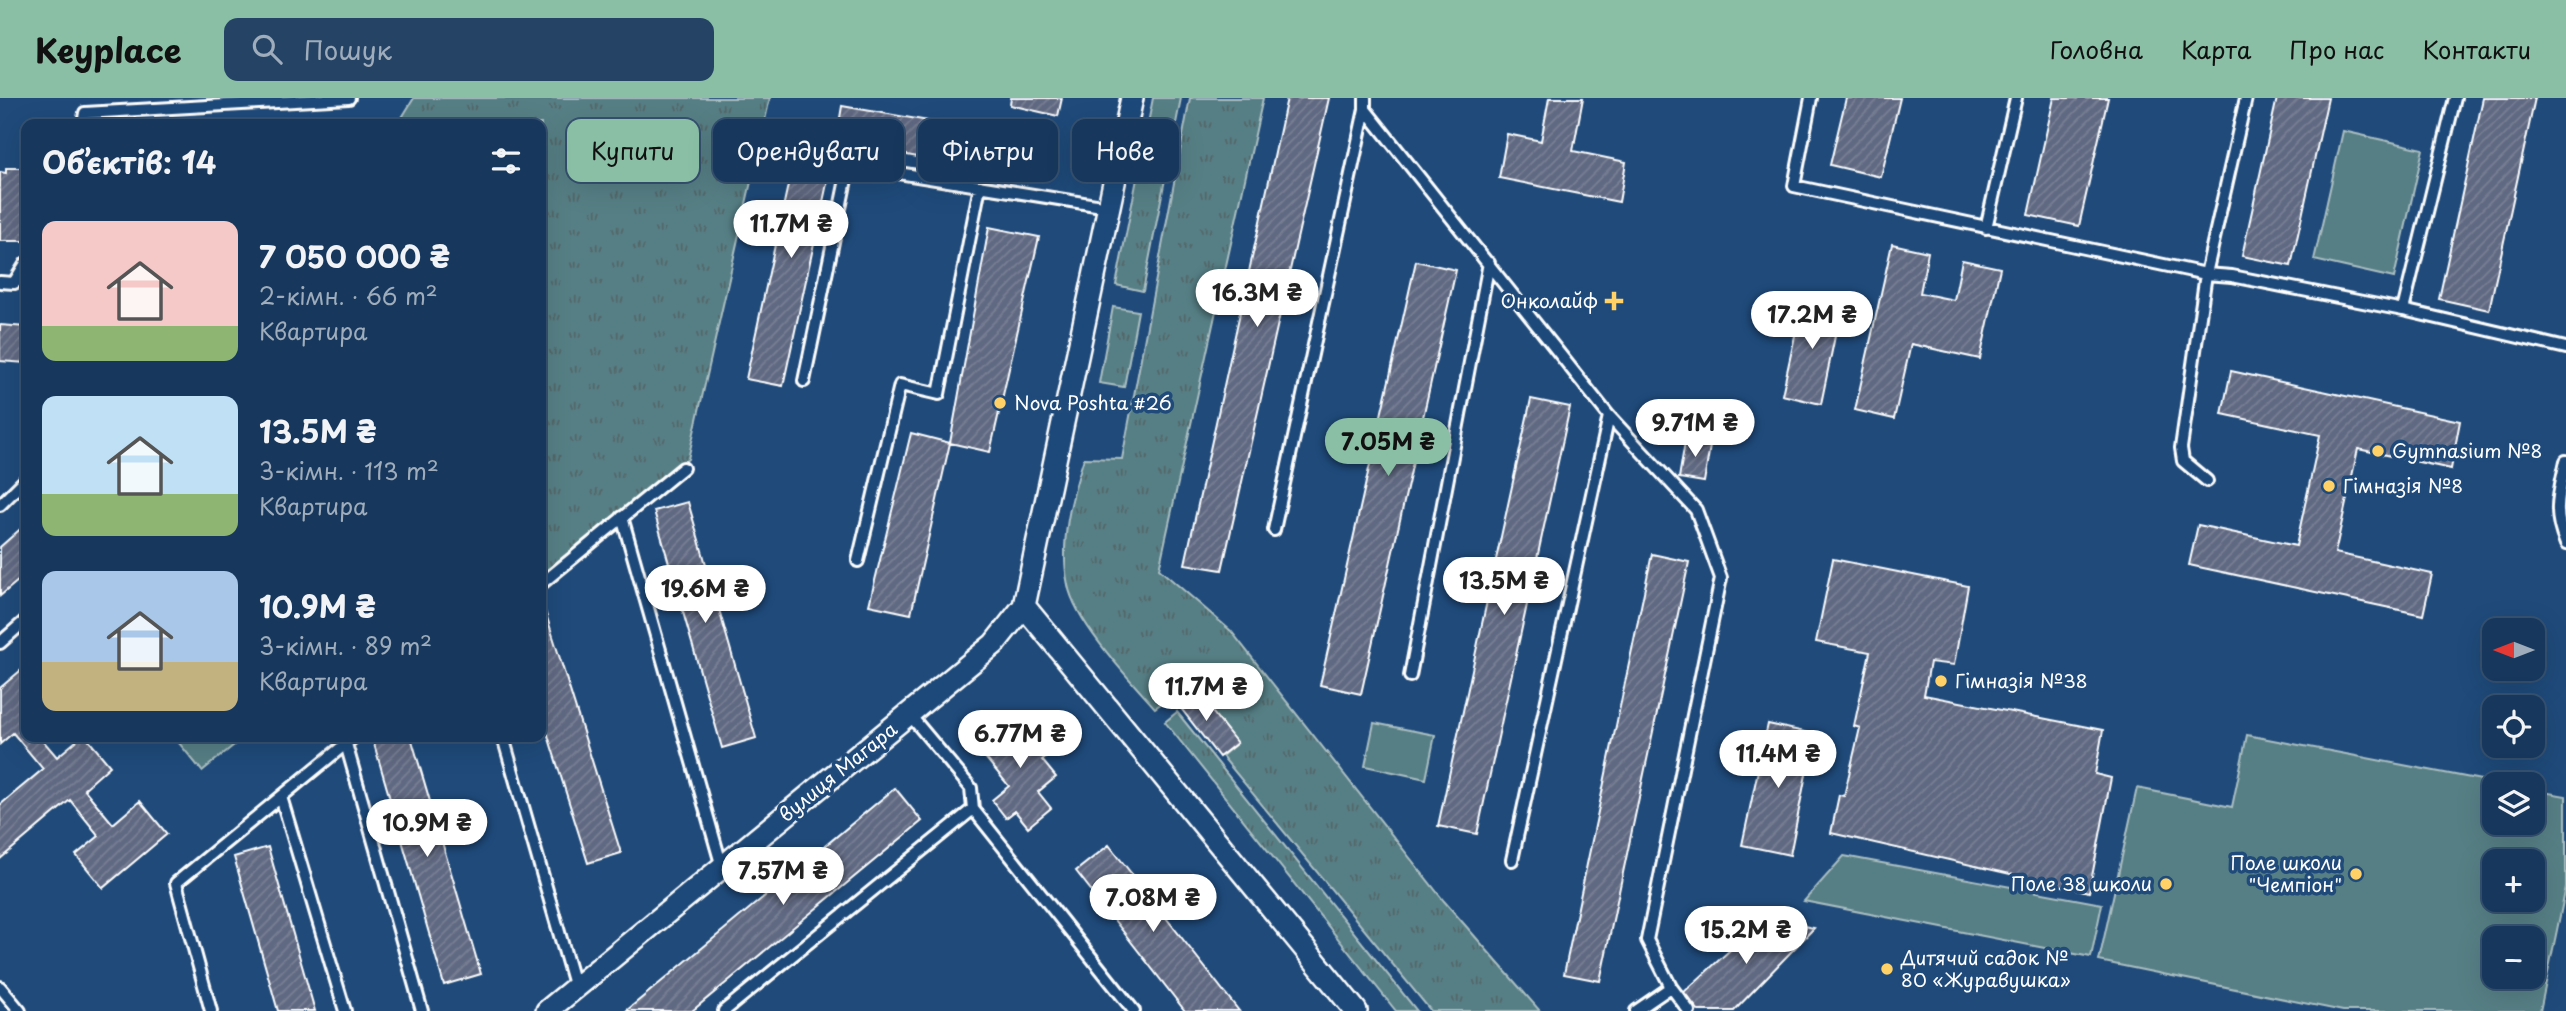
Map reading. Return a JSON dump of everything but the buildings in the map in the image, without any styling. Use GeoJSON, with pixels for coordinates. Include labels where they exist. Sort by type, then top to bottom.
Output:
{"type":"FeatureCollection","features":[{"type":"Feature","properties":{"kind":"street"},"geometry":{"type":"LineString","coordinates":[[1132,98],[1024,606],[1356,1011]]}},
{"type":"Feature","properties":{"kind":"street","name":"вулиця Магара"},"geometry":{"type":"LineString","coordinates":[[547,1011],[994,644],[1024,606]]}},
{"type":"Feature","properties":{"kind":"lane"},"geometry":{"type":"LineString","coordinates":[[84,119],[85,113],[349,98]]}},
{"type":"Feature","properties":{"kind":"lane"},"geometry":{"type":"LineString","coordinates":[[1811,98],[1794,186],[2207,274],[2232,276],[2403,310],[2566,348]]}},
{"type":"Feature","properties":{"kind":"lane"},"geometry":{"type":"LineString","coordinates":[[1986,228],[2016,98]]}},
{"type":"Feature","properties":{"kind":"lane"},"geometry":{"type":"LineString","coordinates":[[2207,481],[2183,461],[2181,448],[2207,274],[2246,98]]}},
{"type":"Feature","properties":{"kind":"lane"},"geometry":{"type":"LineString","coordinates":[[2403,310],[2455,98]]}},
{"type":"Feature","properties":{"kind":"lane"},"geometry":{"type":"LineString","coordinates":[[1365,104],[1609,415],[1696,510],[1721,578],[1647,940],[1671,987],[1689,1011]]}},
{"type":"Feature","properties":{"kind":"lane"},"geometry":{"type":"LineString","coordinates":[[1274,530],[1365,104]]}},
{"type":"Feature","properties":{"kind":"lane"},"geometry":{"type":"LineString","coordinates":[[804,380],[849,164],[1108,207]]}},
{"type":"Feature","properties":{"kind":"lane"},"geometry":{"type":"LineString","coordinates":[[858,561],[900,385],[939,394],[979,186]]}},
{"type":"Feature","properties":{"kind":"lane"},"geometry":{"type":"LineString","coordinates":[[1410,676],[1489,263]]}},
{"type":"Feature","properties":{"kind":"lane"},"geometry":{"type":"LineString","coordinates":[[14,283],[21,271]]}},
{"type":"Feature","properties":{"kind":"lane"},"geometry":{"type":"LineString","coordinates":[[0,282],[14,283],[21,280]]}},
{"type":"Feature","properties":{"kind":"lane"},"geometry":{"type":"LineString","coordinates":[[1512,860],[1609,415]]}},
{"type":"Feature","properties":{"kind":"lane"},"geometry":{"type":"LineString","coordinates":[[2566,461],[2557,502],[2557,523],[2566,544]]}},
{"type":"Feature","properties":{"kind":"lane"},"geometry":{"type":"LineString","coordinates":[[546,580],[683,468]]}},
{"type":"Feature","properties":{"kind":"lane"},"geometry":{"type":"LineString","coordinates":[[0,505],[21,484]]}},
{"type":"Feature","properties":{"kind":"lane"},"geometry":{"type":"LineString","coordinates":[[622,517],[722,867]]}},
{"type":"Feature","properties":{"kind":"lane"},"geometry":{"type":"LineString","coordinates":[[0,643],[21,624]]}},
{"type":"Feature","properties":{"kind":"lane"},"geometry":{"type":"LineString","coordinates":[[909,714],[971,788],[973,809],[1133,1011]]}},
{"type":"Feature","properties":{"kind":"lane"},"geometry":{"type":"LineString","coordinates":[[211,1011],[176,883],[348,742]]}},
{"type":"Feature","properties":{"kind":"lane"},"geometry":{"type":"LineString","coordinates":[[351,742],[422,1011]]}},
{"type":"Feature","properties":{"kind":"lane"},"geometry":{"type":"LineString","coordinates":[[504,742],[575,988]]}},
{"type":"Feature","properties":{"kind":"lane"},"geometry":{"type":"LineString","coordinates":[[281,797],[345,1011]]}},
{"type":"Feature","properties":{"kind":"lane"},"geometry":{"type":"LineString","coordinates":[[724,1011],[973,809]]}},
{"type":"Feature","properties":{"kind":"lane"},"geometry":{"type":"LineString","coordinates":[[0,987],[20,1011]]}},
{"type":"Feature","properties":{"kind":"lane"},"geometry":{"type":"LineString","coordinates":[[1636,1011],[1671,987]]}},
{"type":"Feature","properties":{"kind":"green space"},"geometry":{"type":"Polygon","coordinates":[[[414,98],[770,98],[765,119],[713,119],[713,182],[751,182],[688,459],[546,571],[546,119],[401,119],[414,98]]]}},
{"type":"Feature","properties":{"kind":"green space"},"geometry":{"type":"Polygon","coordinates":[[[1153,98],[1181,98],[1177,119],[1149,119],[1153,98]]]}},
{"type":"Feature","properties":{"kind":"green space"},"geometry":{"type":"Polygon","coordinates":[[[1190,98],[1263,98],[1159,569],[1231,631],[1444,901],[1540,1011],[1431,1011],[1222,756],[1237,743],[1193,688],[1176,702],[1172,696],[1155,708],[1092,633],[1073,600],[1068,585],[1065,553],[1071,505],[1084,458],[1122,459],[1174,182],[1179,182],[1179,156],[1190,98]]]}},
{"type":"Feature","properties":{"kind":"green space"},"geometry":{"type":"Polygon","coordinates":[[[2343,131],[2423,149],[2394,278],[2314,260],[2343,131]]]}},
{"type":"Feature","properties":{"kind":"green space"},"geometry":{"type":"Polygon","coordinates":[[[1136,182],[1164,182],[1143,291],[1116,285],[1136,182]]]}},
{"type":"Feature","properties":{"kind":"green space"},"geometry":{"type":"Polygon","coordinates":[[[1113,307],[1138,311],[1124,387],[1099,383],[1113,307]]]}},
{"type":"Feature","properties":{"kind":"green space"},"geometry":{"type":"Polygon","coordinates":[[[1177,712],[1417,1011],[1396,1011],[1165,722],[1177,712]]]}},
{"type":"Feature","properties":{"kind":"green space"},"geometry":{"type":"Polygon","coordinates":[[[1374,723],[1435,735],[1426,779],[1365,766],[1374,723]]]}},
{"type":"Feature","properties":{"kind":"green space","name":"Поле школи \"Чемпіон\""},"geometry":{"type":"Polygon","coordinates":[[[2247,735],[2482,780],[2482,835],[2545,835],[2545,792],[2566,796],[2566,887],[2545,987],[2545,926],[2482,926],[2482,989],[2545,989],[2540,1011],[2343,1011],[2099,961],[2137,788],[2232,807],[2247,735]]]}},
{"type":"Feature","properties":{"kind":"green space"},"geometry":{"type":"Polygon","coordinates":[[[178,742],[238,742],[202,771],[178,742]]]}},
{"type":"Feature","properties":{"kind":"green space"},"geometry":{"type":"Polygon","coordinates":[[[1844,856],[2102,904],[2091,957],[1804,901],[1844,856]]]}},
{"type":"Feature","properties":{"kind":"place","name":"Онколайф"},"geometry":{"type":"Point","coordinates":[1614,301]}},
{"type":"Feature","properties":{"kind":"place","name":"Nova Poshta #26"},"geometry":{"type":"Point","coordinates":[1000,403]}},
{"type":"Feature","properties":{"kind":"place","name":"Gymnasium №8"},"geometry":{"type":"Point","coordinates":[2378,451]}},
{"type":"Feature","properties":{"kind":"place","name":"Гімназія №8"},"geometry":{"type":"Point","coordinates":[2329,486]}},
{"type":"Feature","properties":{"kind":"place","name":"Гімназія №38"},"geometry":{"type":"Point","coordinates":[1941,681]}},
{"type":"Feature","properties":{"kind":"place","name":"Поле школи \"Чемпіон\""},"geometry":{"type":"Point","coordinates":[2356,874]}},
{"type":"Feature","properties":{"kind":"place","name":"Поле 38 школи"},"geometry":{"type":"Point","coordinates":[2166,884]}},
{"type":"Feature","properties":{"kind":"place","name":"Дитячий садок № 80 «Журавушка»"},"geometry":{"type":"Point","coordinates":[1887,969]}}]}
